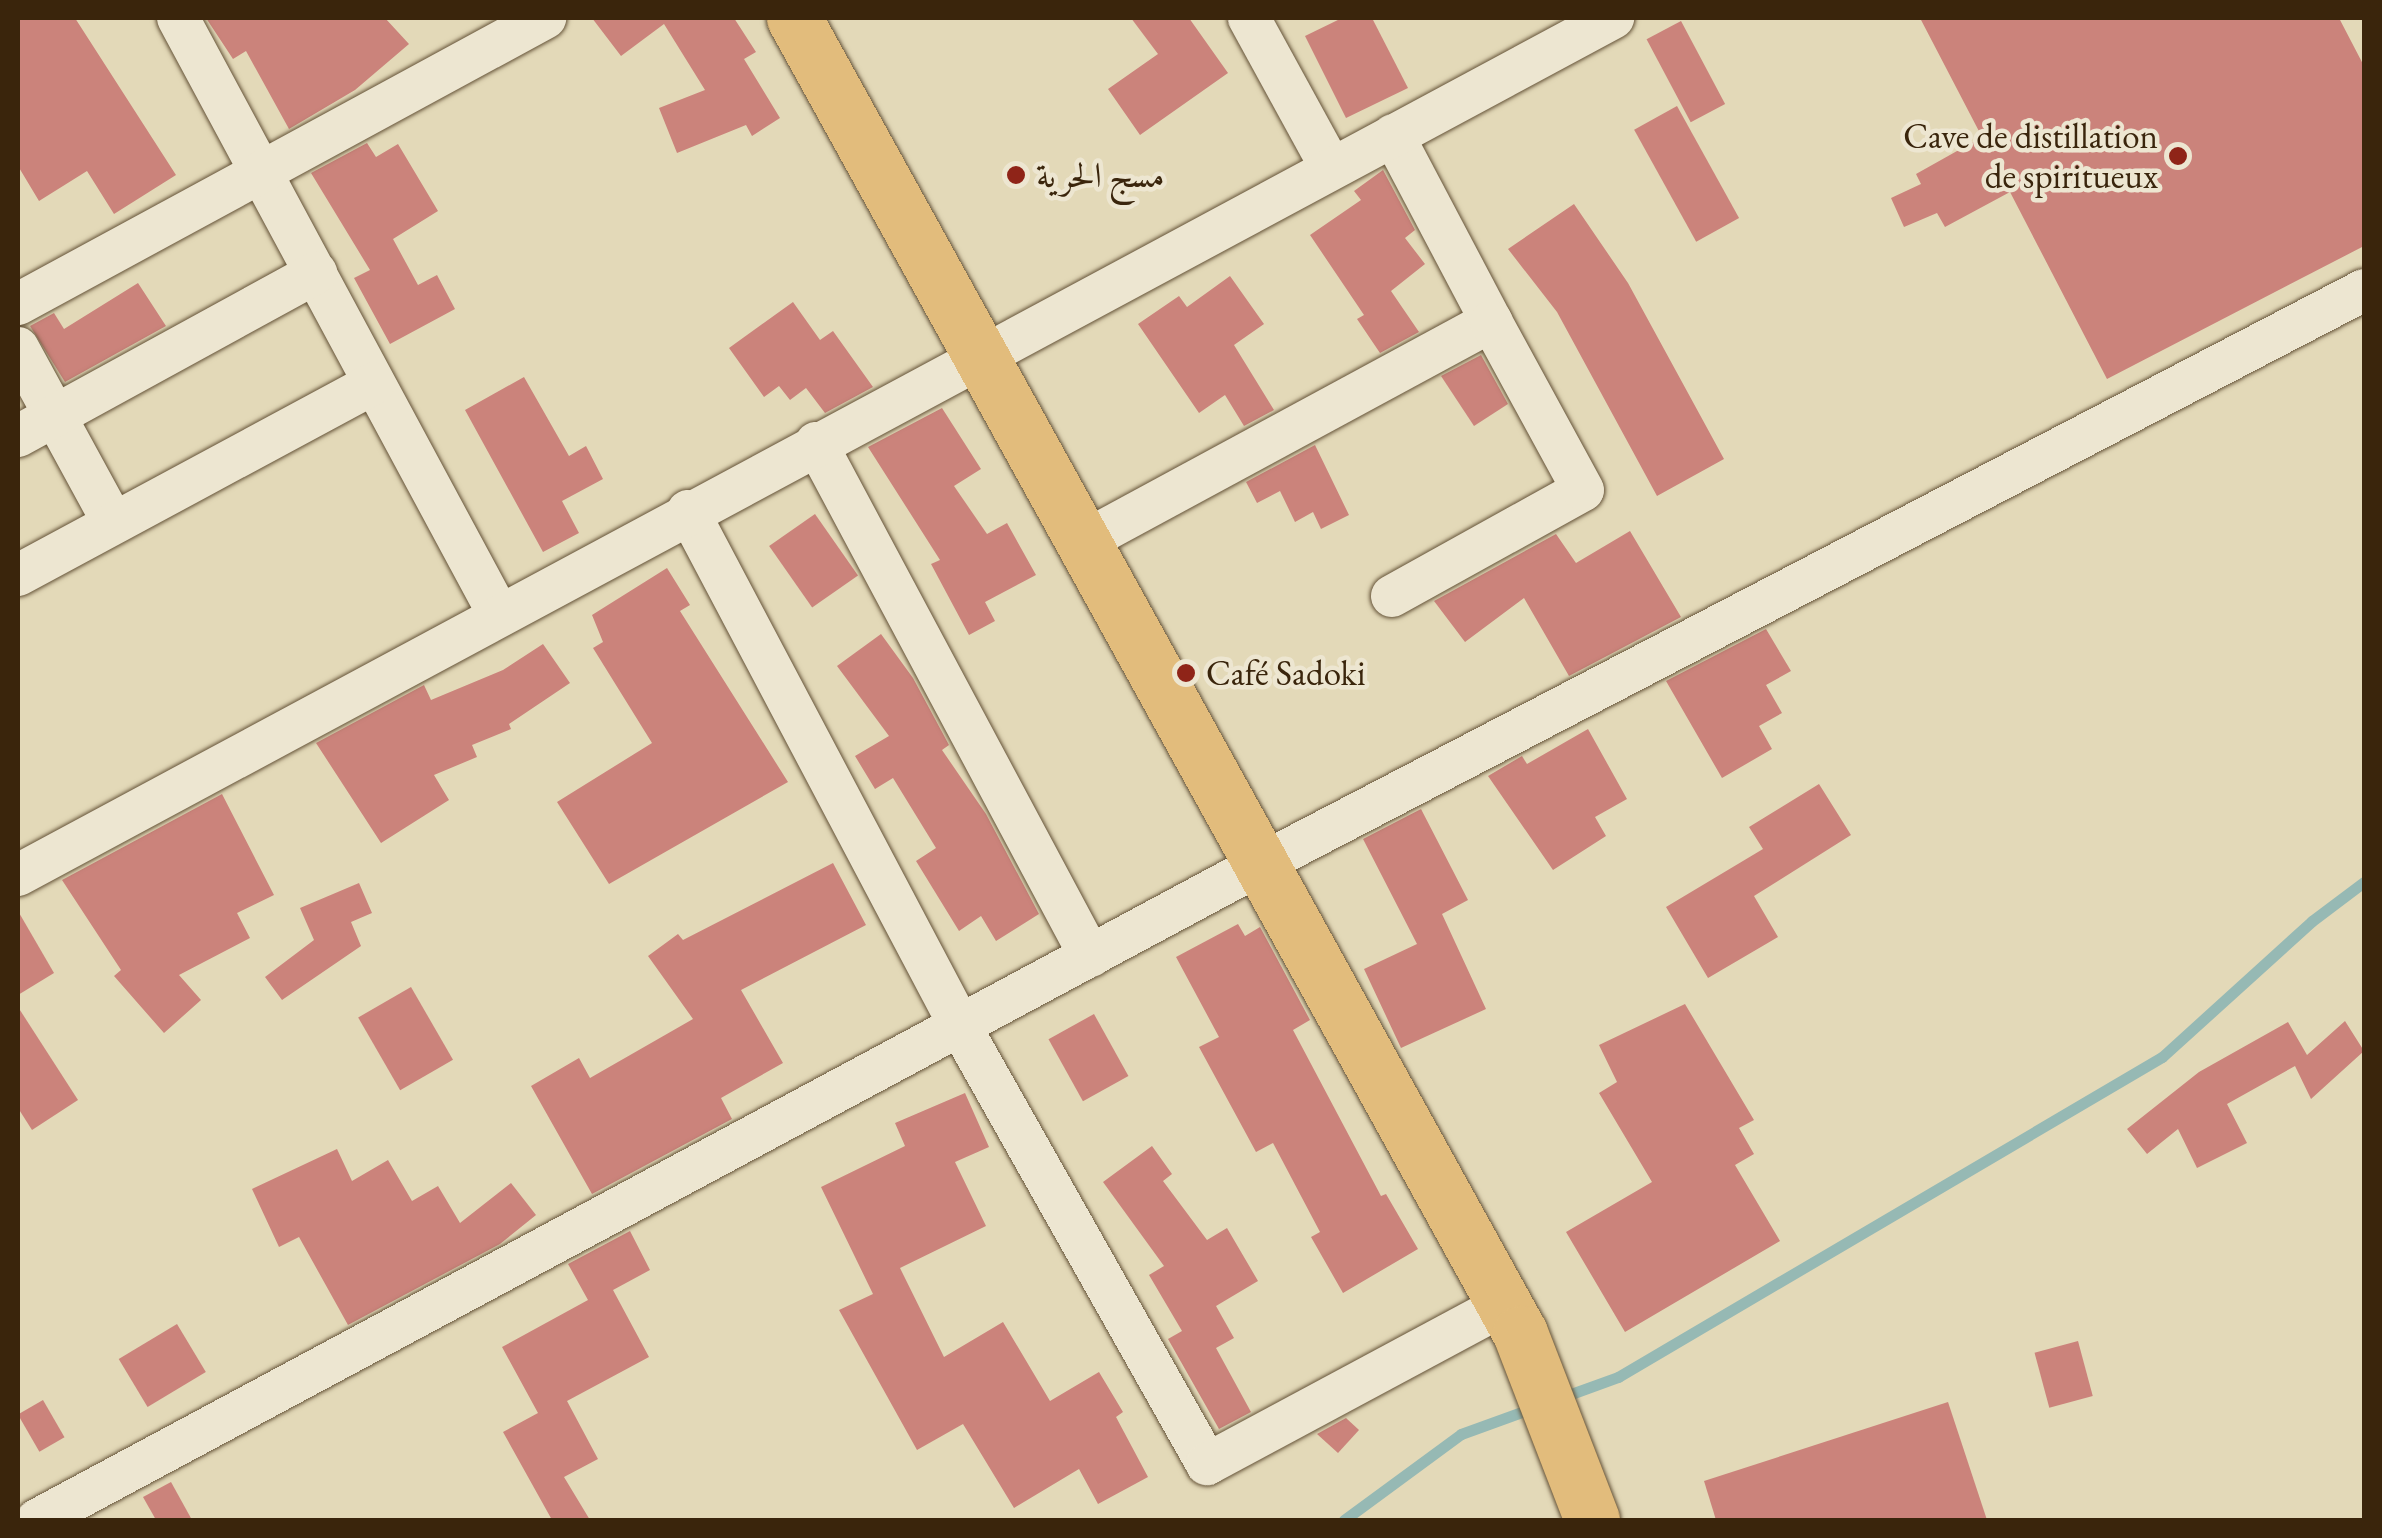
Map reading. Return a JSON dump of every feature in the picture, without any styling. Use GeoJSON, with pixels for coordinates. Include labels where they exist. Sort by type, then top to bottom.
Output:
{"type":"FeatureCollection","features":[{"type":"Feature","properties":{"kind":"main road"},"geometry":{"type":"LineString","coordinates":[[794,18],[1264,864],[1511,1319],[1563,1433],[1592,1520]]}},
{"type":"Feature","properties":{"kind":"street"},"geometry":{"type":"LineString","coordinates":[[178,18],[498,613]]}},
{"type":"Feature","properties":{"kind":"street"},"geometry":{"type":"LineString","coordinates":[[18,304],[545,18]]}},
{"type":"Feature","properties":{"kind":"street"},"geometry":{"type":"LineString","coordinates":[[1250,18],[1331,168]]}},
{"type":"Feature","properties":{"kind":"street"},"geometry":{"type":"LineString","coordinates":[[18,875],[978,354],[1613,18]]}},
{"type":"Feature","properties":{"kind":"street"},"geometry":{"type":"LineString","coordinates":[[1392,596],[1583,490],[1393,135]]}},
{"type":"Feature","properties":{"kind":"street"},"geometry":{"type":"LineString","coordinates":[[18,436],[316,274]]}},
{"type":"Feature","properties":{"kind":"street"},"geometry":{"type":"LineString","coordinates":[[37,1520],[1264,864],[2364,290]]}},
{"type":"Feature","properties":{"kind":"street"},"geometry":{"type":"LineString","coordinates":[[1082,542],[1491,321]]}},
{"type":"Feature","properties":{"kind":"street"},"geometry":{"type":"LineString","coordinates":[[18,348],[113,522]]}},
{"type":"Feature","properties":{"kind":"street"},"geometry":{"type":"LineString","coordinates":[[18,576],[374,383]]}},
{"type":"Feature","properties":{"kind":"street"},"geometry":{"type":"LineString","coordinates":[[816,443],[1090,956]]}},
{"type":"Feature","properties":{"kind":"street"},"geometry":{"type":"LineString","coordinates":[[688,511],[960,1026],[1207,1464],[1511,1319]]}},
{"type":"Feature","properties":{"kind":"building"},"geometry":{"type":"Polygon","coordinates":[[[18,18],[75,18],[176,175],[114,214],[87,171],[39,201],[18,166],[18,18]]]}},
{"type":"Feature","properties":{"kind":"building"},"geometry":{"type":"Polygon","coordinates":[[[206,18],[385,18],[409,44],[355,90],[289,129],[246,51],[233,59],[206,18]]]}},
{"type":"Feature","properties":{"kind":"building"},"geometry":{"type":"Polygon","coordinates":[[[592,18],[734,18],[756,52],[744,59],[780,118],[752,136],[746,125],[677,153],[659,108],[705,90],[664,24],[621,56],[592,18]]]}},
{"type":"Feature","properties":{"kind":"building"},"geometry":{"type":"Polygon","coordinates":[[[1131,18],[1189,18],[1228,73],[1140,135],[1108,89],[1158,54],[1131,18]]]}},
{"type":"Feature","properties":{"kind":"building"},"geometry":{"type":"Polygon","coordinates":[[[1342,18],[1372,18],[1408,88],[1346,118],[1305,36],[1342,18]]]}},
{"type":"Feature","properties":{"kind":"building","name":"Cave de distillation de spiritueux"},"geometry":{"type":"Polygon","coordinates":[[[1920,18],[2339,18],[2364,66],[2364,246],[2107,379],[2010,192],[1945,227],[1937,213],[1904,227],[1891,198],[1921,184],[1916,174],[1982,137],[1920,18]]]}},
{"type":"Feature","properties":{"kind":"building"},"geometry":{"type":"Polygon","coordinates":[[[1681,21],[1725,104],[1691,122],[1647,39],[1681,21]]]}},
{"type":"Feature","properties":{"kind":"building"},"geometry":{"type":"Polygon","coordinates":[[[1677,106],[1739,218],[1696,242],[1634,130],[1677,106]]]}},
{"type":"Feature","properties":{"kind":"building"},"geometry":{"type":"Polygon","coordinates":[[[367,143],[376,157],[398,144],[438,211],[393,239],[418,285],[437,275],[455,309],[390,344],[354,278],[370,270],[311,173],[367,143]]]}},
{"type":"Feature","properties":{"kind":"building"},"geometry":{"type":"Polygon","coordinates":[[[1383,170],[1415,230],[1405,238],[1425,264],[1391,291],[1419,332],[1380,353],[1357,319],[1364,315],[1310,235],[1361,200],[1354,191],[1383,170]]]}},
{"type":"Feature","properties":{"kind":"building"},"geometry":{"type":"Polygon","coordinates":[[[1574,204],[1628,283],[1724,459],[1657,496],[1557,312],[1508,249],[1574,204]]]}},
{"type":"Feature","properties":{"kind":"building"},"geometry":{"type":"Polygon","coordinates":[[[1230,276],[1264,324],[1234,345],[1274,410],[1244,426],[1225,395],[1199,413],[1138,324],[1179,296],[1187,307],[1230,276]]]}},
{"type":"Feature","properties":{"kind":"building"},"geometry":{"type":"Polygon","coordinates":[[[138,283],[166,326],[65,382],[30,326],[54,313],[64,329],[138,283]]]}},
{"type":"Feature","properties":{"kind":"building"},"geometry":{"type":"Polygon","coordinates":[[[793,302],[820,340],[833,331],[873,387],[825,413],[806,388],[790,400],[779,386],[764,397],[729,348],[793,302]]]}},
{"type":"Feature","properties":{"kind":"building"},"geometry":{"type":"Polygon","coordinates":[[[1481,355],[1508,404],[1474,426],[1441,376],[1481,355]]]}},
{"type":"Feature","properties":{"kind":"building"},"geometry":{"type":"Polygon","coordinates":[[[524,377],[569,456],[586,446],[603,479],[562,501],[579,533],[543,552],[465,410],[524,377]]]}},
{"type":"Feature","properties":{"kind":"building"},"geometry":{"type":"Polygon","coordinates":[[[942,408],[981,469],[954,486],[987,534],[1007,523],[1036,575],[985,602],[995,621],[969,635],[931,564],[940,560],[868,447],[942,408]]]}},
{"type":"Feature","properties":{"kind":"building"},"geometry":{"type":"Polygon","coordinates":[[[1315,445],[1349,515],[1321,529],[1313,512],[1295,522],[1280,491],[1257,503],[1246,482],[1315,445]]]}},
{"type":"Feature","properties":{"kind":"building"},"geometry":{"type":"Polygon","coordinates":[[[815,514],[858,575],[812,608],[769,546],[815,514]]]}},
{"type":"Feature","properties":{"kind":"building"},"geometry":{"type":"Polygon","coordinates":[[[1630,531],[1681,617],[1569,676],[1524,598],[1465,642],[1434,601],[1556,534],[1576,563],[1630,531]]]}},
{"type":"Feature","properties":{"kind":"building"},"geometry":{"type":"Polygon","coordinates":[[[667,568],[690,605],[680,611],[788,782],[609,884],[557,802],[652,743],[593,648],[603,642],[592,615],[667,568]]]}},
{"type":"Feature","properties":{"kind":"building"},"geometry":{"type":"Polygon","coordinates":[[[1766,629],[1791,671],[1766,685],[1782,713],[1759,726],[1772,749],[1722,778],[1666,681],[1766,629]]]}},
{"type":"Feature","properties":{"kind":"building"},"geometry":{"type":"Polygon","coordinates":[[[881,634],[913,678],[949,745],[942,750],[986,814],[1039,914],[996,941],[981,916],[959,931],[916,861],[936,848],[893,778],[875,789],[855,756],[889,736],[837,666],[881,634]]]}},
{"type":"Feature","properties":{"kind":"building"},"geometry":{"type":"Polygon","coordinates":[[[543,644],[570,683],[509,724],[511,729],[472,745],[477,757],[434,775],[449,800],[381,843],[316,743],[424,685],[431,700],[503,670],[543,644]]]}},
{"type":"Feature","properties":{"kind":"building"},"geometry":{"type":"Polygon","coordinates":[[[1588,729],[1627,799],[1595,817],[1606,836],[1553,870],[1488,776],[1522,756],[1527,764],[1588,729]]]}},
{"type":"Feature","properties":{"kind":"building"},"geometry":{"type":"Polygon","coordinates":[[[1819,784],[1851,835],[1754,896],[1778,937],[1708,978],[1666,907],[1763,849],[1749,827],[1819,784]]]}},
{"type":"Feature","properties":{"kind":"building"},"geometry":{"type":"Polygon","coordinates":[[[222,794],[274,895],[237,913],[250,938],[179,975],[201,1000],[164,1033],[114,976],[121,970],[62,880],[222,794]]]}},
{"type":"Feature","properties":{"kind":"building"},"geometry":{"type":"Polygon","coordinates":[[[1421,809],[1468,900],[1442,914],[1486,1009],[1401,1048],[1364,969],[1417,944],[1363,839],[1421,809]]]}},
{"type":"Feature","properties":{"kind":"building"},"geometry":{"type":"Polygon","coordinates":[[[833,863],[866,925],[741,990],[783,1063],[721,1098],[732,1119],[592,1194],[531,1086],[579,1058],[590,1078],[693,1019],[648,956],[678,934],[683,940],[833,863]]]}},
{"type":"Feature","properties":{"kind":"building"},"geometry":{"type":"Polygon","coordinates":[[[359,883],[372,913],[351,922],[361,946],[282,1000],[265,977],[314,940],[300,908],[359,883]]]}},
{"type":"Feature","properties":{"kind":"building"},"geometry":{"type":"Polygon","coordinates":[[[18,911],[54,973],[18,995],[18,911]]]}},
{"type":"Feature","properties":{"kind":"building"},"geometry":{"type":"Polygon","coordinates":[[[1238,924],[1245,936],[1260,927],[1310,1020],[1293,1030],[1381,1196],[1386,1194],[1418,1249],[1343,1293],[1311,1237],[1320,1232],[1273,1143],[1256,1152],[1199,1047],[1219,1037],[1176,957],[1238,924]]]}},
{"type":"Feature","properties":{"kind":"building"},"geometry":{"type":"Polygon","coordinates":[[[411,987],[453,1060],[400,1090],[358,1018],[411,987]]]}},
{"type":"Feature","properties":{"kind":"building"},"geometry":{"type":"Polygon","coordinates":[[[1685,1004],[1754,1120],[1739,1128],[1754,1154],[1735,1165],[1780,1241],[1625,1332],[1566,1232],[1652,1182],[1599,1093],[1617,1082],[1599,1045],[1685,1004]]]}},
{"type":"Feature","properties":{"kind":"building"},"geometry":{"type":"Polygon","coordinates":[[[18,1007],[78,1100],[32,1130],[18,1108],[18,1007]]]}},
{"type":"Feature","properties":{"kind":"building"},"geometry":{"type":"Polygon","coordinates":[[[1094,1014],[1128,1076],[1083,1101],[1049,1039],[1094,1014]]]}},
{"type":"Feature","properties":{"kind":"building"},"geometry":{"type":"Polygon","coordinates":[[[2345,1021],[2364,1051],[2311,1099],[2295,1066],[2227,1104],[2247,1143],[2197,1168],[2178,1129],[2147,1154],[2127,1129],[2199,1072],[2288,1022],[2307,1055],[2345,1021]]]}},
{"type":"Feature","properties":{"kind":"building"},"geometry":{"type":"Polygon","coordinates":[[[965,1093],[989,1147],[955,1162],[986,1226],[900,1268],[944,1357],[1003,1322],[1050,1401],[1099,1372],[1123,1412],[1116,1417],[1148,1477],[1098,1504],[1079,1469],[1014,1508],[963,1424],[917,1450],[839,1310],[873,1294],[821,1187],[905,1146],[895,1123],[965,1093]]]}},
{"type":"Feature","properties":{"kind":"building"},"geometry":{"type":"Polygon","coordinates":[[[1152,1146],[1172,1174],[1163,1181],[1207,1240],[1227,1228],[1258,1281],[1216,1306],[1234,1338],[1216,1348],[1251,1412],[1219,1429],[1168,1339],[1182,1331],[1149,1275],[1164,1266],[1103,1182],[1152,1146]]]}},
{"type":"Feature","properties":{"kind":"building"},"geometry":{"type":"Polygon","coordinates":[[[337,1149],[352,1181],[388,1160],[412,1201],[438,1186],[460,1223],[511,1183],[536,1215],[500,1244],[348,1325],[299,1237],[279,1247],[252,1189],[337,1149]]]}},
{"type":"Feature","properties":{"kind":"building"},"geometry":{"type":"Polygon","coordinates":[[[630,1231],[650,1270],[613,1290],[649,1357],[567,1401],[598,1459],[564,1477],[590,1520],[552,1520],[503,1432],[538,1413],[502,1347],[588,1300],[568,1264],[630,1231]]]}},
{"type":"Feature","properties":{"kind":"building"},"geometry":{"type":"Polygon","coordinates":[[[177,1324],[206,1372],[148,1407],[119,1359],[177,1324]]]}},
{"type":"Feature","properties":{"kind":"building"},"geometry":{"type":"Polygon","coordinates":[[[2078,1341],[2093,1396],[2049,1408],[2035,1353],[2078,1341]]]}},
{"type":"Feature","properties":{"kind":"building"},"geometry":{"type":"Polygon","coordinates":[[[43,1400],[64,1437],[39,1452],[18,1414],[43,1400]]]}},
{"type":"Feature","properties":{"kind":"building"},"geometry":{"type":"Polygon","coordinates":[[[1948,1402],[1987,1520],[1716,1520],[1704,1481],[1948,1402]]]}},
{"type":"Feature","properties":{"kind":"building"},"geometry":{"type":"Polygon","coordinates":[[[1346,1418],[1359,1430],[1338,1453],[1317,1434],[1346,1418]]]}},
{"type":"Feature","properties":{"kind":"building"},"geometry":{"type":"Polygon","coordinates":[[[171,1482],[192,1520],[156,1520],[143,1497],[171,1482]]]}},
{"type":"Feature","properties":{"kind":"waterway"},"geometry":{"type":"LineString","coordinates":[[1560,1398],[1618,1377],[2162,1057],[2312,921],[2364,882]]}},
{"type":"Feature","properties":{"kind":"waterway"},"geometry":{"type":"LineString","coordinates":[[1344,1520],[1461,1434],[1533,1408]]}},
{"type":"Feature","properties":{"kind":"place","name":"Cave de distillation de spiritueux"},"geometry":{"type":"Point","coordinates":[2178,156]}},
{"type":"Feature","properties":{"kind":"place","name":"مسج الحرية"},"geometry":{"type":"Point","coordinates":[1016,175]}},
{"type":"Feature","properties":{"kind":"place","name":"Café Sadoki"},"geometry":{"type":"Point","coordinates":[1186,673]}}]}
